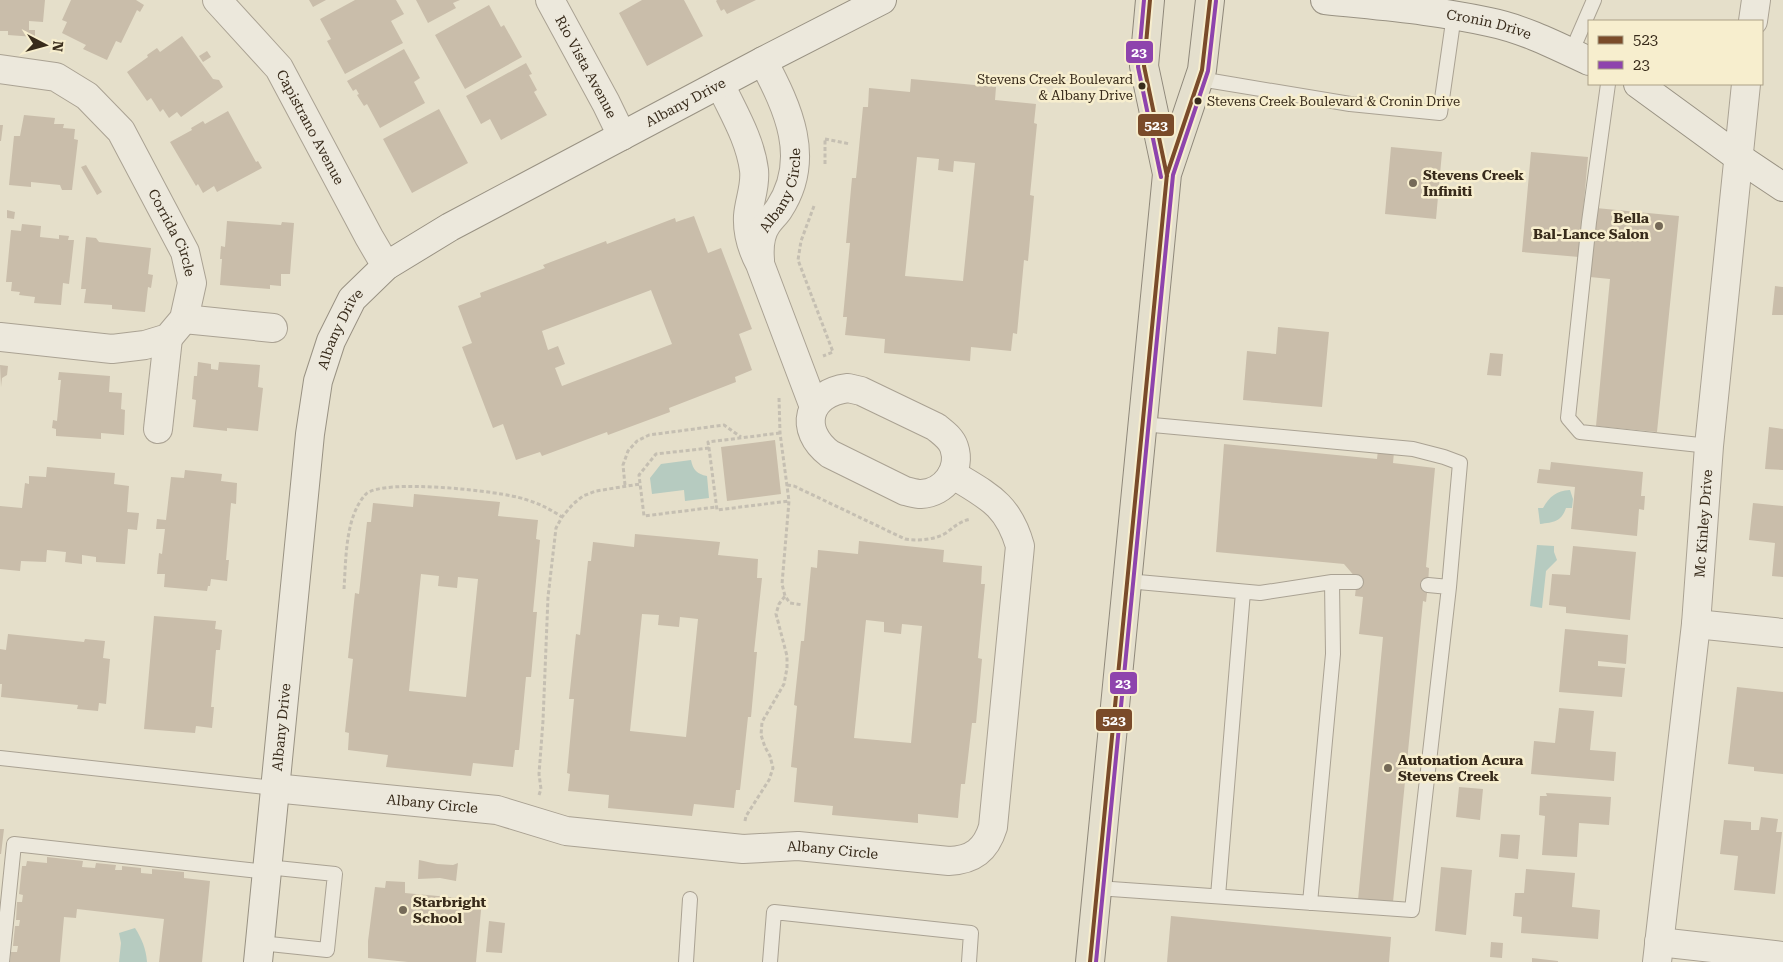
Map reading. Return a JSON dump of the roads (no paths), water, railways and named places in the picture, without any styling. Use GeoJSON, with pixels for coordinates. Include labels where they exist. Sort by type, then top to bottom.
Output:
{"type":"FeatureCollection","features":[{"type":"Feature","properties":{"kind":"main road"},"geometry":{"type":"LineString","coordinates":[[1150,0],[1144,66],[1167,174]]}},
{"type":"Feature","properties":{"kind":"main road"},"geometry":{"type":"LineString","coordinates":[[1090,962],[1167,174],[1200,79],[1210,0]]}},
{"type":"Feature","properties":{"kind":"street","name":"Capistrano Avenue"},"geometry":{"type":"LineString","coordinates":[[217,0],[279,68],[386,266]]}},
{"type":"Feature","properties":{"kind":"street","name":"Rio Vista Avenue"},"geometry":{"type":"LineString","coordinates":[[550,0],[622,136]]}},
{"type":"Feature","properties":{"kind":"street","name":"Albany Drive"},"geometry":{"type":"LineString","coordinates":[[259,952],[310,434],[318,381],[331,341],[352,299],[386,266],[450,227],[763,61],[855,6],[882,0]]}},
{"type":"Feature","properties":{"kind":"street","name":"Cronin Drive"},"geometry":{"type":"LineString","coordinates":[[1325,0],[1454,15],[1491,22],[1541,39],[1580,57]]}},
{"type":"Feature","properties":{"kind":"street"},"geometry":{"type":"LineString","coordinates":[[1753,20],[1756,0]]}},
{"type":"Feature","properties":{"kind":"street","name":"Albany Circle"},"geometry":{"type":"LineString","coordinates":[[760,264],[761,238],[766,225],[788,192],[796,154],[791,122],[781,95],[763,61]]}},
{"type":"Feature","properties":{"kind":"street","name":"Corrida Circle"},"geometry":{"type":"LineString","coordinates":[[0,69],[56,77],[87,96],[121,131],[185,252],[192,283],[176,328],[158,429]]}},
{"type":"Feature","properties":{"kind":"street","name":"Albany Circle"},"geometry":{"type":"LineString","coordinates":[[274,788],[497,810],[566,832],[743,849],[798,846],[959,861],[982,850],[989,840],[993,827],[1020,546],[1014,528],[1006,513],[994,501],[952,474],[944,485],[932,492],[919,494],[906,490],[839,458],[820,446],[813,434],[811,420],[814,407],[753,250],[748,232],[748,215],[753,194],[754,173],[752,155],[742,128],[720,84]]}},
{"type":"Feature","properties":{"kind":"street"},"geometry":{"type":"LineString","coordinates":[[1639,85],[1738,157],[1783,187]]}},
{"type":"Feature","properties":{"kind":"street","name":"Mc Kinley Drive"},"geometry":{"type":"LineString","coordinates":[[1658,952],[1696,624],[1709,446],[1746,85]]}},
{"type":"Feature","properties":{"kind":"street"},"geometry":{"type":"LineString","coordinates":[[753,194],[784,199]]}},
{"type":"Feature","properties":{"kind":"street"},"geometry":{"type":"LineString","coordinates":[[0,337],[112,349],[145,345],[176,328],[273,328]]}},
{"type":"Feature","properties":{"kind":"street"},"geometry":{"type":"LineString","coordinates":[[814,407],[822,396],[834,390],[848,388],[861,391],[920,419],[947,435],[954,447],[956,461],[952,474]]}},
{"type":"Feature","properties":{"kind":"street"},"geometry":{"type":"LineString","coordinates":[[1696,624],[1783,633]]}},
{"type":"Feature","properties":{"kind":"street"},"geometry":{"type":"LineString","coordinates":[[1658,952],[1783,956]]}},
{"type":"Feature","properties":{"kind":"lane"},"geometry":{"type":"LineString","coordinates":[[1589,20],[1594,0]]}},
{"type":"Feature","properties":{"kind":"lane"},"geometry":{"type":"LineString","coordinates":[[1200,79],[1350,104],[1440,113],[1454,15]]}},
{"type":"Feature","properties":{"kind":"lane"},"geometry":{"type":"LineString","coordinates":[[1580,57],[1588,24]]}},
{"type":"Feature","properties":{"kind":"lane"},"geometry":{"type":"LineString","coordinates":[[1608,85],[1589,222],[1568,418],[1580,432],[1709,446]]}},
{"type":"Feature","properties":{"kind":"lane"},"geometry":{"type":"LineString","coordinates":[[1097,888],[1412,910],[1449,587],[1460,463],[1413,449],[1142,424]]}},
{"type":"Feature","properties":{"kind":"lane"},"geometry":{"type":"LineString","coordinates":[[1127,581],[1260,593],[1332,582],[1356,582]]}},
{"type":"Feature","properties":{"kind":"lane"},"geometry":{"type":"LineString","coordinates":[[1310,903],[1333,654],[1332,582]]}},
{"type":"Feature","properties":{"kind":"lane"},"geometry":{"type":"LineString","coordinates":[[1428,584],[1449,587]]}},
{"type":"Feature","properties":{"kind":"lane"},"geometry":{"type":"LineString","coordinates":[[1218,896],[1243,592]]}},
{"type":"Feature","properties":{"kind":"lane"},"geometry":{"type":"LineString","coordinates":[[0,758],[274,788]]}},
{"type":"Feature","properties":{"kind":"lane"},"geometry":{"type":"LineString","coordinates":[[2,962],[14,844],[334,874],[326,950],[259,952]]}},
{"type":"Feature","properties":{"kind":"lane"},"geometry":{"type":"LineString","coordinates":[[686,962],[690,899]]}},
{"type":"Feature","properties":{"kind":"lane"},"geometry":{"type":"LineString","coordinates":[[770,962],[774,912],[971,933],[969,962]]}},
{"type":"Feature","properties":{"kind":"place","name":"Stevens Creek Boulevard & Albany Drive"},"geometry":{"type":"Point","coordinates":[1142,86]}},
{"type":"Feature","properties":{"kind":"place","name":"Stevens Creek Boulevard & Cronin Drive"},"geometry":{"type":"Point","coordinates":[1198,101]}},
{"type":"Feature","properties":{"kind":"place","name":"Stevens Creek Infiniti"},"geometry":{"type":"Point","coordinates":[1413,183]}},
{"type":"Feature","properties":{"kind":"place","name":"Bella Bal-Lance Salon"},"geometry":{"type":"Point","coordinates":[1659,226]}},
{"type":"Feature","properties":{"kind":"place","name":"Autonation Acura Stevens Creek"},"geometry":{"type":"Point","coordinates":[1388,768]}},
{"type":"Feature","properties":{"kind":"place","name":"Starbright School"},"geometry":{"type":"Point","coordinates":[403,910]}}]}
